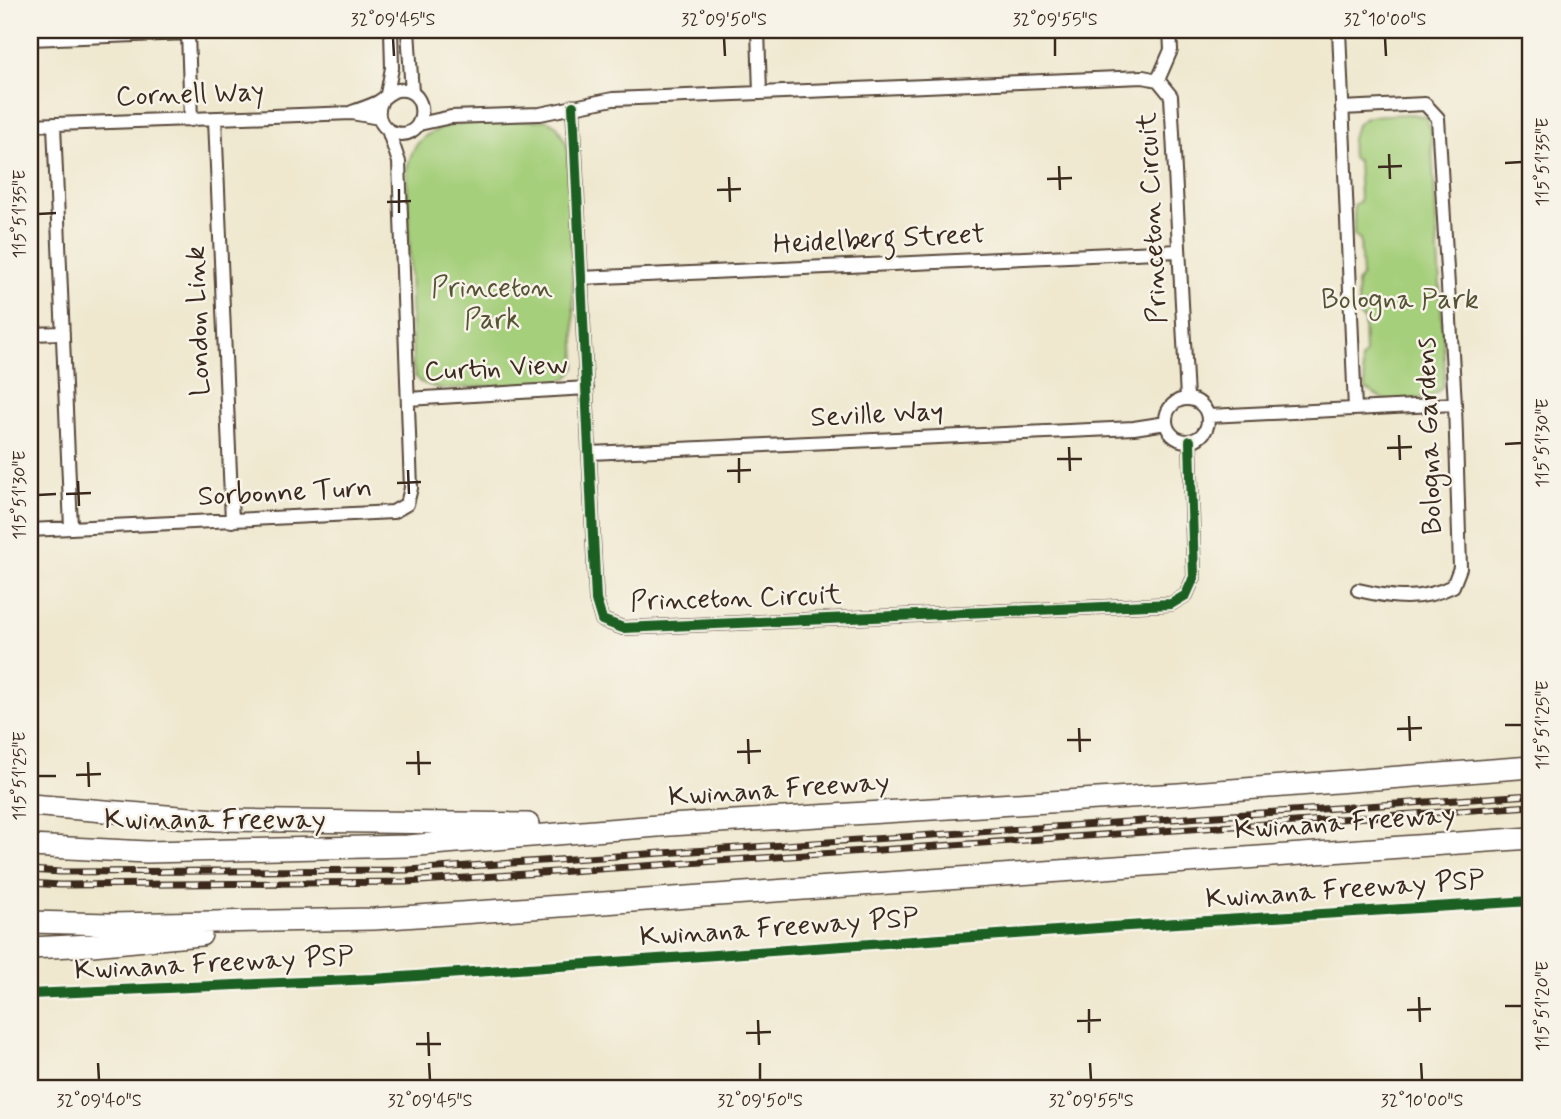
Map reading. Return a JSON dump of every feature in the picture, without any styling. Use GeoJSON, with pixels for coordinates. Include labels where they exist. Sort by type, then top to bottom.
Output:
{"type":"FeatureCollection","features":[{"type":"Feature","properties":{"kind":"highway","name":"Kwinana Freeway"},"geometry":{"type":"LineString","coordinates":[[30,846],[147,852],[407,846],[670,825],[1179,794],[1531,767]]}},
{"type":"Feature","properties":{"kind":"highway"},"geometry":{"type":"LineString","coordinates":[[30,805],[216,820],[670,825]]}},
{"type":"Feature","properties":{"kind":"highway","name":"Kwinana Freeway"},"geometry":{"type":"LineString","coordinates":[[30,922],[111,924],[374,919],[1531,838]]}},
{"type":"Feature","properties":{"kind":"highway"},"geometry":{"type":"LineString","coordinates":[[30,948],[92,945],[374,919]]}},
{"type":"Feature","properties":{"kind":"street"},"geometry":{"type":"LineString","coordinates":[[391,30],[392,68],[379,109],[379,118],[388,130],[396,134],[408,133],[419,124],[422,113],[416,98],[408,30]]}},
{"type":"Feature","properties":{"kind":"street"},"geometry":{"type":"LineString","coordinates":[[758,30],[760,93]]}},
{"type":"Feature","properties":{"kind":"street"},"geometry":{"type":"LineString","coordinates":[[1158,80],[1171,50],[1170,30]]}},
{"type":"Feature","properties":{"kind":"street"},"geometry":{"type":"LineString","coordinates":[[1339,30],[1355,409]]}},
{"type":"Feature","properties":{"kind":"street"},"geometry":{"type":"LineString","coordinates":[[30,39],[188,33],[191,120]]}},
{"type":"Feature","properties":{"kind":"street","name":"Princeton Circuit"},"geometry":{"type":"LineString","coordinates":[[419,124],[451,117],[540,114],[614,99],[1143,77],[1158,80],[1171,96],[1187,398]]}},
{"type":"Feature","properties":{"kind":"street"},"geometry":{"type":"LineString","coordinates":[[384,97],[400,90],[416,98]]}},
{"type":"Feature","properties":{"kind":"street","name":"Cornell Way"},"geometry":{"type":"LineString","coordinates":[[352,113],[384,97]]}},
{"type":"Feature","properties":{"kind":"street","name":"Princeton Circuit"},"geometry":{"type":"LineString","coordinates":[[416,98],[451,117]]}},
{"type":"Feature","properties":{"kind":"street","name":"Bologna Gardens"},"geometry":{"type":"LineString","coordinates":[[1342,108],[1424,104],[1438,118],[1455,404],[1460,568],[1453,586],[1434,596],[1390,597],[1357,590]]}},
{"type":"Feature","properties":{"kind":"street","name":"Princeton Circuit"},"geometry":{"type":"LineString","coordinates":[[573,106],[596,600],[602,620],[623,628],[1171,604],[1186,595],[1194,577],[1190,441]]}},
{"type":"Feature","properties":{"kind":"street","name":"Cornell Way"},"geometry":{"type":"LineString","coordinates":[[30,125],[352,113],[379,118]]}},
{"type":"Feature","properties":{"kind":"street","name":"London Link"},"geometry":{"type":"LineString","coordinates":[[215,119],[232,521]]}},
{"type":"Feature","properties":{"kind":"street"},"geometry":{"type":"LineString","coordinates":[[54,125],[71,528]]}},
{"type":"Feature","properties":{"kind":"street","name":"Sorbonne Turn"},"geometry":{"type":"LineString","coordinates":[[30,530],[393,512],[407,504],[411,488],[399,162],[388,130]]}},
{"type":"Feature","properties":{"kind":"street","name":"Sorbonne Turn"},"geometry":{"type":"LineString","coordinates":[[399,162],[408,133]]}},
{"type":"Feature","properties":{"kind":"street","name":"Heidelberg Street"},"geometry":{"type":"LineString","coordinates":[[581,278],[1178,251]]}},
{"type":"Feature","properties":{"kind":"street"},"geometry":{"type":"LineString","coordinates":[[30,334],[63,333]]}},
{"type":"Feature","properties":{"kind":"street","name":"Curtin View"},"geometry":{"type":"LineString","coordinates":[[408,399],[587,388]]}},
{"type":"Feature","properties":{"kind":"street"},"geometry":{"type":"LineString","coordinates":[[1187,398],[1197,400],[1205,407],[1209,416],[1208,427],[1201,436],[1190,441],[1170,434],[1166,423],[1167,411],[1175,401],[1187,398]]}},
{"type":"Feature","properties":{"kind":"street"},"geometry":{"type":"LineString","coordinates":[[1209,416],[1455,404]]}},
{"type":"Feature","properties":{"kind":"street","name":"Seville Way"},"geometry":{"type":"LineString","coordinates":[[590,453],[1134,428],[1166,423]]}},
{"type":"Feature","properties":{"kind":"green space","name":"Bologna Park"},"geometry":{"type":"Polygon","coordinates":[[[1413,114],[1426,117],[1431,130],[1445,374],[1442,388],[1432,396],[1386,401],[1366,389],[1361,359],[1365,355],[1364,320],[1359,315],[1357,283],[1362,277],[1360,240],[1354,236],[1354,205],[1360,201],[1358,161],[1352,158],[1352,142],[1354,130],[1366,118],[1413,114]]]}},
{"type":"Feature","properties":{"kind":"green space","name":"Princeton Park"},"geometry":{"type":"Polygon","coordinates":[[[547,120],[557,126],[567,145],[576,367],[568,377],[555,383],[439,389],[420,382],[415,376],[413,366],[407,169],[412,152],[429,134],[443,128],[478,122],[547,120]]]}},
{"type":"Feature","properties":{"kind":"railway"},"geometry":{"type":"LineString","coordinates":[[30,870],[408,870],[1531,795]]}},
{"type":"Feature","properties":{"kind":"railway"},"geometry":{"type":"LineString","coordinates":[[30,883],[406,882],[1531,806]]}},
{"type":"Feature","properties":{"kind":"cycle path"},"geometry":{"type":"LineString","coordinates":[[573,106],[596,600],[602,620],[623,628],[1171,604],[1186,595],[1194,577],[1190,441]]}},
{"type":"Feature","properties":{"kind":"cycle path","name":"Kwinana Freeway PSP"},"geometry":{"type":"LineString","coordinates":[[30,994],[374,979],[1113,927],[1531,901]]}}]}
